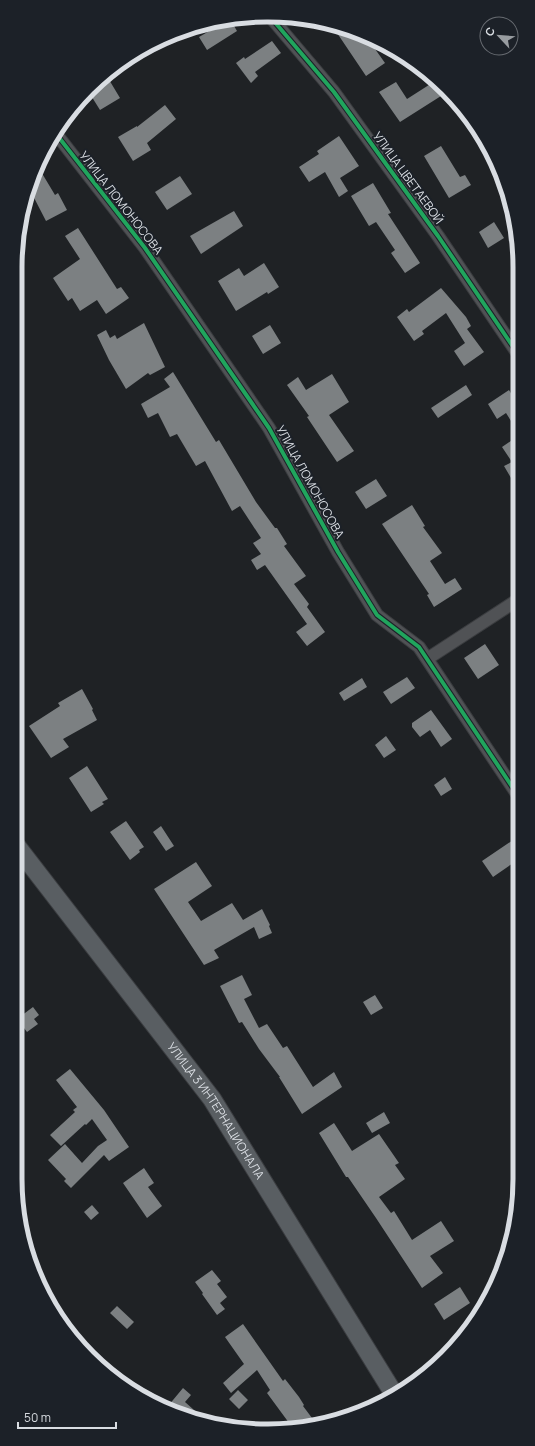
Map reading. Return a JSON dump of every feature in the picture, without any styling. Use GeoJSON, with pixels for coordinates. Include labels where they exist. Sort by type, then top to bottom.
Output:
{"type":"FeatureCollection","features":[{"type":"Feature","properties":{"kind":"main road","name":"УЛИЦА 3 ИНТЕРНАЦИОНАЛА"},"geometry":{"type":"LineString","coordinates":[[22,853],[212,1099],[392,1390]]}},
{"type":"Feature","properties":{"kind":"street","name":"УЛИЦА ЦВЕТАЕВОЙ"},"geometry":{"type":"LineString","coordinates":[[275,22],[334,92],[438,236],[513,347]]}},
{"type":"Feature","properties":{"kind":"street","name":"УЛИЦА ЛОМОНОСОВА"},"geometry":{"type":"LineString","coordinates":[[59,138],[145,248],[268,428],[338,552],[376,615],[419,647],[513,788]]}},
{"type":"Feature","properties":{"kind":"street"},"geometry":{"type":"LineString","coordinates":[[427,659],[513,603]]}},
{"type":"Feature","properties":{"kind":"building"},"geometry":{"type":"Polygon","coordinates":[[[233,24],[237,31],[207,50],[199,37],[214,28],[233,24]]]}},
{"type":"Feature","properties":{"kind":"building"},"geometry":{"type":"Polygon","coordinates":[[[336,32],[373,46],[385,63],[366,76],[336,32]]]}},
{"type":"Feature","properties":{"kind":"building"},"geometry":{"type":"Polygon","coordinates":[[[272,41],[281,53],[255,72],[258,76],[251,83],[236,63],[244,57],[245,59],[272,41]]]}},
{"type":"Feature","properties":{"kind":"building"},"geometry":{"type":"Polygon","coordinates":[[[109,80],[120,98],[100,110],[92,97],[109,80]]]}},
{"type":"Feature","properties":{"kind":"building"},"geometry":{"type":"Polygon","coordinates":[[[396,82],[407,99],[430,84],[441,96],[400,122],[379,92],[396,82]]]}},
{"type":"Feature","properties":{"kind":"building"},"geometry":{"type":"Polygon","coordinates":[[[165,105],[176,119],[147,143],[151,150],[133,161],[118,137],[137,127],[165,105]]]}},
{"type":"Feature","properties":{"kind":"building"},"geometry":{"type":"Polygon","coordinates":[[[339,136],[359,166],[340,178],[348,191],[339,197],[325,172],[309,182],[299,167],[319,154],[317,151],[339,136]]]}},
{"type":"Feature","properties":{"kind":"building"},"geometry":{"type":"Polygon","coordinates":[[[441,146],[460,177],[465,175],[471,185],[449,198],[424,156],[441,146]]]}},
{"type":"Feature","properties":{"kind":"building"},"geometry":{"type":"Polygon","coordinates":[[[42,173],[55,195],[58,193],[67,210],[46,221],[33,195],[42,173]]]}},
{"type":"Feature","properties":{"kind":"building"},"geometry":{"type":"Polygon","coordinates":[[[180,176],[192,194],[167,210],[155,192],[180,176]]]}},
{"type":"Feature","properties":{"kind":"building"},"geometry":{"type":"Polygon","coordinates":[[[373,183],[391,213],[388,214],[420,263],[405,273],[391,253],[395,250],[376,222],[369,226],[351,196],[373,183]]]}},
{"type":"Feature","properties":{"kind":"building"},"geometry":{"type":"Polygon","coordinates":[[[234,211],[243,226],[201,254],[190,236],[234,211]]]}},
{"type":"Feature","properties":{"kind":"building"},"geometry":{"type":"Polygon","coordinates":[[[494,222],[504,238],[488,248],[479,232],[494,222]]]}},
{"type":"Feature","properties":{"kind":"building"},"geometry":{"type":"Polygon","coordinates":[[[78,228],[117,289],[121,287],[129,298],[106,314],[97,300],[80,311],[72,298],[68,301],[53,278],[80,259],[65,236],[78,228]]]}},
{"type":"Feature","properties":{"kind":"building"},"geometry":{"type":"Polygon","coordinates":[[[264,263],[279,287],[268,294],[267,292],[236,311],[218,281],[239,268],[244,276],[264,263]]]}},
{"type":"Feature","properties":{"kind":"building"},"geometry":{"type":"Polygon","coordinates":[[[441,288],[466,317],[471,326],[467,329],[484,352],[464,366],[454,351],[465,343],[446,313],[422,331],[424,334],[414,341],[397,317],[407,309],[409,312],[441,288]]]}},
{"type":"Feature","properties":{"kind":"building"},"geometry":{"type":"Polygon","coordinates":[[[144,323],[165,367],[150,375],[148,373],[126,389],[109,360],[97,335],[106,330],[110,338],[115,335],[117,339],[144,323]]]}},
{"type":"Feature","properties":{"kind":"building"},"geometry":{"type":"Polygon","coordinates":[[[270,325],[281,343],[263,354],[252,336],[270,325]]]}},
{"type":"Feature","properties":{"kind":"building"},"geometry":{"type":"Polygon","coordinates":[[[173,372],[216,442],[219,440],[256,502],[275,528],[277,528],[287,544],[284,546],[306,576],[294,584],[309,604],[307,607],[325,632],[307,646],[296,632],[307,624],[265,565],[257,570],[251,560],[261,554],[253,543],[261,538],[240,506],[232,511],[205,461],[196,466],[177,434],[170,437],[158,413],[148,418],[141,404],[170,387],[164,379],[173,372]]]}},
{"type":"Feature","properties":{"kind":"building"},"geometry":{"type":"Polygon","coordinates":[[[332,374],[349,402],[329,415],[354,451],[337,462],[307,417],[309,416],[287,385],[298,377],[306,390],[332,374]]]}},
{"type":"Feature","properties":{"kind":"building"},"geometry":{"type":"Polygon","coordinates":[[[466,385],[472,395],[438,418],[431,408],[466,385]]]}},
{"type":"Feature","properties":{"kind":"building"},"geometry":{"type":"Polygon","coordinates":[[[509,390],[513,397],[513,424],[506,413],[497,419],[488,404],[509,390]]]}},
{"type":"Feature","properties":{"kind":"building"},"geometry":{"type":"Polygon","coordinates":[[[513,439],[513,477],[511,478],[504,466],[512,462],[502,447],[513,439]]]}},
{"type":"Feature","properties":{"kind":"building"},"geometry":{"type":"Polygon","coordinates":[[[376,479],[387,496],[366,509],[355,492],[376,479]]]}},
{"type":"Feature","properties":{"kind":"building"},"geometry":{"type":"Polygon","coordinates":[[[412,505],[425,526],[423,527],[442,553],[430,561],[445,584],[455,578],[462,589],[434,607],[427,595],[429,594],[382,524],[412,505]]]}},
{"type":"Feature","properties":{"kind":"building"},"geometry":{"type":"Polygon","coordinates":[[[485,644],[499,665],[478,679],[464,658],[485,644]]]}},
{"type":"Feature","properties":{"kind":"building"},"geometry":{"type":"Polygon","coordinates":[[[407,677],[415,688],[391,704],[383,692],[407,677]]]}},
{"type":"Feature","properties":{"kind":"building"},"geometry":{"type":"Polygon","coordinates":[[[362,678],[367,687],[344,701],[339,693],[362,678]]]}},
{"type":"Feature","properties":{"kind":"building"},"geometry":{"type":"Polygon","coordinates":[[[82,689],[97,720],[63,739],[69,747],[51,758],[29,726],[60,706],[58,703],[82,689]]]}},
{"type":"Feature","properties":{"kind":"building"},"geometry":{"type":"Polygon","coordinates":[[[431,710],[452,739],[441,747],[430,730],[420,737],[412,727],[412,723],[431,710]]]}},
{"type":"Feature","properties":{"kind":"building"},"geometry":{"type":"Polygon","coordinates":[[[386,736],[396,750],[384,758],[375,745],[386,736]]]}},
{"type":"Feature","properties":{"kind":"building"},"geometry":{"type":"Polygon","coordinates":[[[87,766],[108,799],[102,802],[104,804],[91,812],[69,778],[87,766]]]}},
{"type":"Feature","properties":{"kind":"building"},"geometry":{"type":"Polygon","coordinates":[[[445,777],[452,789],[441,796],[434,785],[445,777]]]}},
{"type":"Feature","properties":{"kind":"building"},"geometry":{"type":"Polygon","coordinates":[[[126,821],[144,847],[139,850],[140,852],[130,860],[110,832],[126,821]]]}},
{"type":"Feature","properties":{"kind":"building"},"geometry":{"type":"Polygon","coordinates":[[[161,826],[174,846],[166,851],[153,832],[161,826]]]}},
{"type":"Feature","properties":{"kind":"building"},"geometry":{"type":"Polygon","coordinates":[[[513,840],[513,863],[493,877],[482,861],[513,840]]]}},
{"type":"Feature","properties":{"kind":"building"},"geometry":{"type":"Polygon","coordinates":[[[196,862],[212,886],[188,902],[201,921],[232,903],[243,920],[262,909],[270,925],[269,926],[272,933],[259,939],[254,927],[214,950],[219,958],[204,965],[154,889],[196,862]]]}},
{"type":"Feature","properties":{"kind":"building"},"geometry":{"type":"Polygon","coordinates":[[[242,975],[252,995],[244,999],[259,1028],[267,1024],[283,1048],[287,1046],[313,1087],[334,1072],[342,1087],[302,1114],[280,1077],[259,1049],[242,1022],[239,1023],[220,986],[242,975]]]}},
{"type":"Feature","properties":{"kind":"building"},"geometry":{"type":"Polygon","coordinates":[[[375,995],[383,1008],[371,1015],[363,1002],[375,995]]]}},
{"type":"Feature","properties":{"kind":"building"},"geometry":{"type":"Polygon","coordinates":[[[33,1007],[39,1015],[34,1019],[38,1024],[27,1032],[22,1026],[22,1015],[33,1007]]]}},
{"type":"Feature","properties":{"kind":"building"},"geometry":{"type":"Polygon","coordinates":[[[70,1069],[104,1110],[129,1147],[109,1161],[104,1155],[71,1188],[64,1181],[66,1179],[48,1160],[65,1144],[82,1163],[98,1146],[107,1140],[92,1119],[61,1146],[50,1135],[75,1112],[73,1110],[77,1107],[56,1080],[70,1069]]]}},
{"type":"Feature","properties":{"kind":"building"},"geometry":{"type":"Polygon","coordinates":[[[384,1112],[390,1123],[372,1133],[366,1123],[384,1112]]]}},
{"type":"Feature","properties":{"kind":"building"},"geometry":{"type":"Polygon","coordinates":[[[334,1123],[352,1151],[379,1134],[399,1163],[395,1165],[405,1179],[379,1197],[391,1213],[394,1211],[412,1240],[441,1221],[454,1241],[430,1256],[443,1273],[422,1288],[348,1177],[346,1177],[319,1133],[334,1123]]]}},
{"type":"Feature","properties":{"kind":"building"},"geometry":{"type":"Polygon","coordinates":[[[144,1168],[154,1183],[148,1187],[162,1206],[147,1218],[123,1183],[144,1168]]]}},
{"type":"Feature","properties":{"kind":"building"},"geometry":{"type":"Polygon","coordinates":[[[92,1205],[99,1213],[91,1220],[84,1212],[92,1205]]]}},
{"type":"Feature","properties":{"kind":"building"},"geometry":{"type":"Polygon","coordinates":[[[212,1270],[221,1281],[217,1284],[227,1297],[220,1303],[225,1309],[217,1315],[195,1282],[212,1270]]]}},
{"type":"Feature","properties":{"kind":"building"},"geometry":{"type":"Polygon","coordinates":[[[460,1287],[470,1303],[444,1320],[434,1304],[460,1287]]]}},
{"type":"Feature","properties":{"kind":"building"},"geometry":{"type":"Polygon","coordinates":[[[117,1306],[134,1322],[127,1329],[110,1313],[117,1306]]]}},
{"type":"Feature","properties":{"kind":"building"},"geometry":{"type":"Polygon","coordinates":[[[243,1324],[283,1381],[285,1379],[299,1397],[304,1405],[303,1406],[313,1419],[289,1423],[267,1393],[270,1390],[257,1370],[231,1393],[223,1383],[244,1364],[225,1337],[243,1324]]]}},
{"type":"Feature","properties":{"kind":"building"},"geometry":{"type":"Polygon","coordinates":[[[183,1388],[191,1395],[185,1402],[199,1414],[189,1411],[170,1403],[183,1388]]]}},
{"type":"Feature","properties":{"kind":"building"},"geometry":{"type":"Polygon","coordinates":[[[238,1390],[248,1400],[239,1409],[229,1399],[238,1390]]]}},
{"type":"Feature","properties":{"kind":"cycle path"},"geometry":{"type":"LineString","coordinates":[[275,22],[334,92],[438,236],[513,347]]}},
{"type":"Feature","properties":{"kind":"cycle path"},"geometry":{"type":"LineString","coordinates":[[59,138],[145,248],[269,428],[338,552],[377,615],[419,647],[513,788]]}}]}
